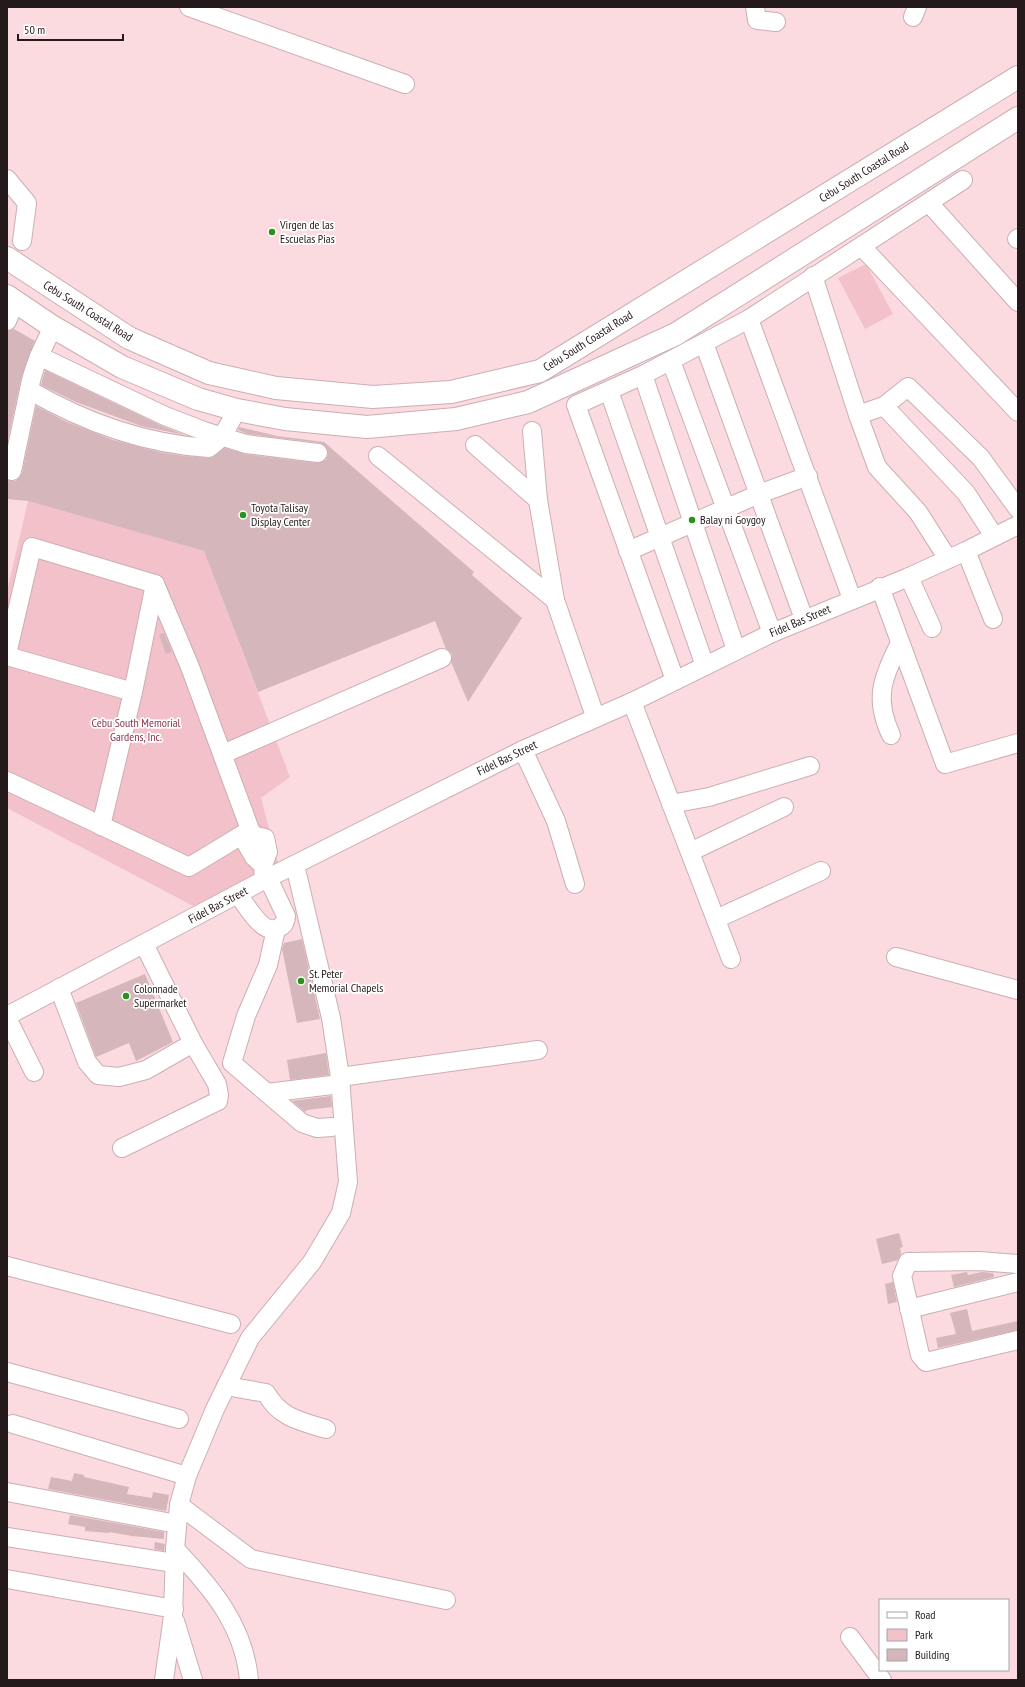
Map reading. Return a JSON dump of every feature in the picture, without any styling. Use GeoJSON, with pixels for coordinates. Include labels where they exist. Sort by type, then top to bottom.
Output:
{"type":"FeatureCollection","features":[{"type":"Feature","properties":{"kind":"highway","name":"Cebu South Coastal Road"},"geometry":{"type":"LineString","coordinates":[[7,258],[129,338],[209,373],[276,388],[373,397],[450,392],[540,371],[1018,77]]}},
{"type":"Feature","properties":{"kind":"highway","name":"Cebu South Coastal Road"},"geometry":{"type":"LineString","coordinates":[[10,306],[53,327],[122,367],[198,399],[237,410],[285,419],[367,427],[456,419],[528,402],[676,334],[1018,118]]}},
{"type":"Feature","properties":{"kind":"street"},"geometry":{"type":"LineString","coordinates":[[189,7],[405,84]]}},
{"type":"Feature","properties":{"kind":"street"},"geometry":{"type":"LineString","coordinates":[[755,7],[757,20],[776,22]]}},
{"type":"Feature","properties":{"kind":"street"},"geometry":{"type":"LineString","coordinates":[[7,179],[28,204],[22,241]]}},
{"type":"Feature","properties":{"kind":"street"},"geometry":{"type":"LineString","coordinates":[[675,680],[576,405],[671,361],[749,318],[813,276],[862,247],[963,180]]}},
{"type":"Feature","properties":{"kind":"street"},"geometry":{"type":"LineString","coordinates":[[929,203],[1018,302]]}},
{"type":"Feature","properties":{"kind":"street"},"geometry":{"type":"LineString","coordinates":[[862,247],[1018,412]]}},
{"type":"Feature","properties":{"kind":"street"},"geometry":{"type":"LineString","coordinates":[[813,276],[858,415],[877,467],[918,512],[948,559]]}},
{"type":"Feature","properties":{"kind":"street"},"geometry":{"type":"LineString","coordinates":[[708,314],[720,333]]}},
{"type":"Feature","properties":{"kind":"street"},"geometry":{"type":"LineString","coordinates":[[749,318],[852,599]]}},
{"type":"Feature","properties":{"kind":"street"},"geometry":{"type":"LineString","coordinates":[[12,471],[32,376],[39,356],[53,327]]}},
{"type":"Feature","properties":{"kind":"street"},"geometry":{"type":"LineString","coordinates":[[704,343],[804,619]]}},
{"type":"Feature","properties":{"kind":"street"},"geometry":{"type":"LineString","coordinates":[[39,356],[165,416],[222,437],[246,444],[318,453]]}},
{"type":"Feature","properties":{"kind":"street"},"geometry":{"type":"LineString","coordinates":[[671,361],[772,633]]}},
{"type":"Feature","properties":{"kind":"street"},"geometry":{"type":"LineString","coordinates":[[643,375],[736,650]]}},
{"type":"Feature","properties":{"kind":"street"},"geometry":{"type":"LineString","coordinates":[[858,415],[884,406],[908,387],[981,458],[1018,509]]}},
{"type":"Feature","properties":{"kind":"street"},"geometry":{"type":"LineString","coordinates":[[29,390],[64,409],[131,435],[186,446],[209,448],[222,437],[237,410]]}},
{"type":"Feature","properties":{"kind":"street"},"geometry":{"type":"LineString","coordinates":[[608,391],[661,537],[705,666]]}},
{"type":"Feature","properties":{"kind":"street"},"geometry":{"type":"LineString","coordinates":[[884,406],[966,493],[994,536]]}},
{"type":"Feature","properties":{"kind":"street"},"geometry":{"type":"LineString","coordinates":[[532,431],[538,500],[555,600],[595,716]]}},
{"type":"Feature","properties":{"kind":"street"},"geometry":{"type":"LineString","coordinates":[[475,445],[538,500]]}},
{"type":"Feature","properties":{"kind":"street"},"geometry":{"type":"LineString","coordinates":[[378,456],[555,600]]}},
{"type":"Feature","properties":{"kind":"street"},"geometry":{"type":"LineString","coordinates":[[628,550],[759,494],[808,476]]}},
{"type":"Feature","properties":{"kind":"street","name":"Fidel Bas Street"},"geometry":{"type":"LineString","coordinates":[[7,1017],[238,894],[265,874],[295,865],[523,750],[595,716],[632,702],[772,633],[880,587],[905,578],[966,551],[1018,525]]}},
{"type":"Feature","properties":{"kind":"street"},"geometry":{"type":"LineString","coordinates":[[133,692],[7,655],[32,547],[155,584]]}},
{"type":"Feature","properties":{"kind":"street"},"geometry":{"type":"LineString","coordinates":[[966,551],[993,619]]}},
{"type":"Feature","properties":{"kind":"street"},"geometry":{"type":"LineString","coordinates":[[905,578],[911,602]]}},
{"type":"Feature","properties":{"kind":"street"},"geometry":{"type":"LineString","coordinates":[[905,578],[932,628]]}},
{"type":"Feature","properties":{"kind":"street"},"geometry":{"type":"LineString","coordinates":[[101,826],[133,692],[155,584]]}},
{"type":"Feature","properties":{"kind":"street"},"geometry":{"type":"LineString","coordinates":[[155,584],[190,667],[251,832],[265,838],[268,852],[265,874],[286,916],[284,924],[276,930],[268,965],[246,1016],[232,1063],[302,1123],[317,1128],[332,1127]]}},
{"type":"Feature","properties":{"kind":"street"},"geometry":{"type":"LineString","coordinates":[[880,587],[945,764],[1018,743]]}},
{"type":"Feature","properties":{"kind":"street"},"geometry":{"type":"LineString","coordinates":[[891,735],[882,712],[880,698],[890,662],[900,643]]}},
{"type":"Feature","properties":{"kind":"street"},"geometry":{"type":"LineString","coordinates":[[223,754],[442,658]]}},
{"type":"Feature","properties":{"kind":"street"},"geometry":{"type":"LineString","coordinates":[[632,702],[670,804],[731,959]]}},
{"type":"Feature","properties":{"kind":"street"},"geometry":{"type":"LineString","coordinates":[[523,750],[556,821],[575,884]]}},
{"type":"Feature","properties":{"kind":"street"},"geometry":{"type":"LineString","coordinates":[[670,804],[709,797],[810,766]]}},
{"type":"Feature","properties":{"kind":"street"},"geometry":{"type":"LineString","coordinates":[[7,781],[189,867],[251,832]]}},
{"type":"Feature","properties":{"kind":"street"},"geometry":{"type":"LineString","coordinates":[[690,852],[784,807]]}},
{"type":"Feature","properties":{"kind":"street"},"geometry":{"type":"LineString","coordinates":[[164,1680],[174,1612],[174,1556],[178,1505],[187,1476],[226,1386],[250,1338],[312,1262],[341,1213],[348,1182],[340,1080],[331,1018],[295,865]]}},
{"type":"Feature","properties":{"kind":"street"},"geometry":{"type":"LineString","coordinates":[[716,919],[821,871]]}},
{"type":"Feature","properties":{"kind":"street"},"geometry":{"type":"LineString","coordinates":[[238,894],[262,925],[268,929],[276,930]]}},
{"type":"Feature","properties":{"kind":"street"},"geometry":{"type":"LineString","coordinates":[[122,1148],[218,1101],[219,1095],[217,1084],[193,1043],[144,944]]}},
{"type":"Feature","properties":{"kind":"street"},"geometry":{"type":"LineString","coordinates":[[896,957],[1018,990]]}},
{"type":"Feature","properties":{"kind":"street"},"geometry":{"type":"LineString","coordinates":[[59,988],[86,1062],[98,1075],[119,1077],[146,1070],[193,1043]]}},
{"type":"Feature","properties":{"kind":"street"},"geometry":{"type":"LineString","coordinates":[[7,1017],[34,1072]]}},
{"type":"Feature","properties":{"kind":"street"},"geometry":{"type":"LineString","coordinates":[[267,1094],[340,1080],[538,1050]]}},
{"type":"Feature","properties":{"kind":"street"},"geometry":{"type":"LineString","coordinates":[[1018,1264],[979,1261],[908,1262],[902,1276],[920,1355],[926,1362],[1018,1340]]}},
{"type":"Feature","properties":{"kind":"street"},"geometry":{"type":"LineString","coordinates":[[7,1266],[231,1324]]}},
{"type":"Feature","properties":{"kind":"street"},"geometry":{"type":"LineString","coordinates":[[909,1309],[1018,1282]]}},
{"type":"Feature","properties":{"kind":"street"},"geometry":{"type":"LineString","coordinates":[[7,1372],[179,1419]]}},
{"type":"Feature","properties":{"kind":"street"},"geometry":{"type":"LineString","coordinates":[[226,1386],[266,1393],[273,1405],[281,1412],[296,1420],[326,1429]]}},
{"type":"Feature","properties":{"kind":"street"},"geometry":{"type":"LineString","coordinates":[[13,1424],[187,1476]]}},
{"type":"Feature","properties":{"kind":"street"},"geometry":{"type":"LineString","coordinates":[[7,1492],[177,1524]]}},
{"type":"Feature","properties":{"kind":"street"},"geometry":{"type":"LineString","coordinates":[[178,1505],[251,1559],[446,1600]]}},
{"type":"Feature","properties":{"kind":"street"},"geometry":{"type":"LineString","coordinates":[[7,1537],[174,1556],[206,1581],[230,1617],[247,1660],[249,1680]]}},
{"type":"Feature","properties":{"kind":"street"},"geometry":{"type":"LineString","coordinates":[[7,1579],[174,1612]]}},
{"type":"Feature","properties":{"kind":"street"},"geometry":{"type":"LineString","coordinates":[[174,1612],[193,1680]]}},
{"type":"Feature","properties":{"kind":"street"},"geometry":{"type":"LineString","coordinates":[[850,1637],[882,1680]]}},
{"type":"Feature","properties":{"kind":"green space"},"geometry":{"type":"Polygon","coordinates":[[[866,264],[893,314],[865,329],[838,278],[866,264]]]}},
{"type":"Feature","properties":{"kind":"green space","name":"Cebu South Memorial Gardens, Inc."},"geometry":{"type":"Polygon","coordinates":[[[28,501],[204,551],[290,777],[261,798],[279,866],[197,908],[7,808],[7,591],[28,501]]]}},
{"type":"Feature","properties":{"kind":"building"},"geometry":{"type":"Polygon","coordinates":[[[14,329],[35,341],[21,379],[7,444],[7,336],[8,331],[14,329]]]}},
{"type":"Feature","properties":{"kind":"building"},"geometry":{"type":"Polygon","coordinates":[[[45,370],[160,425],[185,435],[141,426],[76,402],[41,385],[45,370]]]}},
{"type":"Feature","properties":{"kind":"building","name":"Toyota Talisay Display Center"},"geometry":{"type":"Polygon","coordinates":[[[36,406],[67,422],[113,440],[159,452],[184,456],[212,458],[225,448],[245,454],[317,463],[326,460],[328,455],[327,449],[320,443],[248,434],[238,430],[239,427],[277,436],[324,442],[474,572],[472,575],[522,618],[468,702],[451,662],[452,654],[446,649],[435,621],[258,692],[204,551],[28,501],[7,499],[7,480],[16,481],[22,473],[36,406]]]}},
{"type":"Feature","properties":{"kind":"building"},"geometry":{"type":"Polygon","coordinates":[[[164,633],[172,652],[166,654],[159,635],[164,633]]]}},
{"type":"Feature","properties":{"kind":"building","name":"St. Peter Memorial Chapels"},"geometry":{"type":"Polygon","coordinates":[[[302,939],[320,1019],[297,1023],[282,949],[284,943],[302,939]]]}},
{"type":"Feature","properties":{"kind":"building"},"geometry":{"type":"Polygon","coordinates":[[[145,974],[173,1042],[136,1061],[129,1043],[96,1057],[76,1003],[145,974]]]}},
{"type":"Feature","properties":{"kind":"building"},"geometry":{"type":"Polygon","coordinates":[[[326,1053],[329,1075],[290,1080],[287,1060],[326,1053]]]}},
{"type":"Feature","properties":{"kind":"building"},"geometry":{"type":"Polygon","coordinates":[[[331,1096],[332,1107],[307,1110],[305,1112],[292,1101],[331,1096]]]}},
{"type":"Feature","properties":{"kind":"building"},"geometry":{"type":"Polygon","coordinates":[[[899,1233],[903,1247],[900,1248],[901,1254],[898,1260],[882,1264],[876,1239],[899,1233]]]}},
{"type":"Feature","properties":{"kind":"building"},"geometry":{"type":"Polygon","coordinates":[[[967,1272],[968,1275],[982,1272],[993,1273],[994,1277],[954,1287],[951,1275],[967,1272]]]}},
{"type":"Feature","properties":{"kind":"building"},"geometry":{"type":"Polygon","coordinates":[[[893,1282],[897,1302],[888,1304],[885,1284],[893,1282]]]}},
{"type":"Feature","properties":{"kind":"building"},"geometry":{"type":"Polygon","coordinates":[[[967,1309],[972,1331],[1018,1321],[1018,1330],[938,1348],[936,1338],[956,1334],[950,1313],[967,1309]]]}},
{"type":"Feature","properties":{"kind":"building"},"geometry":{"type":"Polygon","coordinates":[[[74,1473],[84,1475],[84,1477],[129,1487],[127,1494],[152,1498],[153,1492],[169,1495],[166,1511],[48,1489],[51,1477],[72,1481],[74,1473]]]}},
{"type":"Feature","properties":{"kind":"building"},"geometry":{"type":"Polygon","coordinates":[[[70,1515],[164,1532],[164,1539],[109,1532],[85,1531],[85,1527],[68,1524],[70,1515]]]}},
{"type":"Feature","properties":{"kind":"building"},"geometry":{"type":"Polygon","coordinates":[[[155,1542],[165,1544],[164,1551],[154,1549],[155,1542]]]}},
{"type":"Feature","properties":{"kind":"place","name":"Virgen de las Escuelas Pias"},"geometry":{"type":"Point","coordinates":[272,232]}},
{"type":"Feature","properties":{"kind":"place","name":"Toyota Talisay Display Center"},"geometry":{"type":"Point","coordinates":[243,515]}},
{"type":"Feature","properties":{"kind":"place","name":"Balay ni Goygoy"},"geometry":{"type":"Point","coordinates":[692,520]}},
{"type":"Feature","properties":{"kind":"place","name":"St. Peter Memorial Chapels"},"geometry":{"type":"Point","coordinates":[301,981]}},
{"type":"Feature","properties":{"kind":"place","name":"Colonnade Supermarket"},"geometry":{"type":"Point","coordinates":[126,996]}}]}
